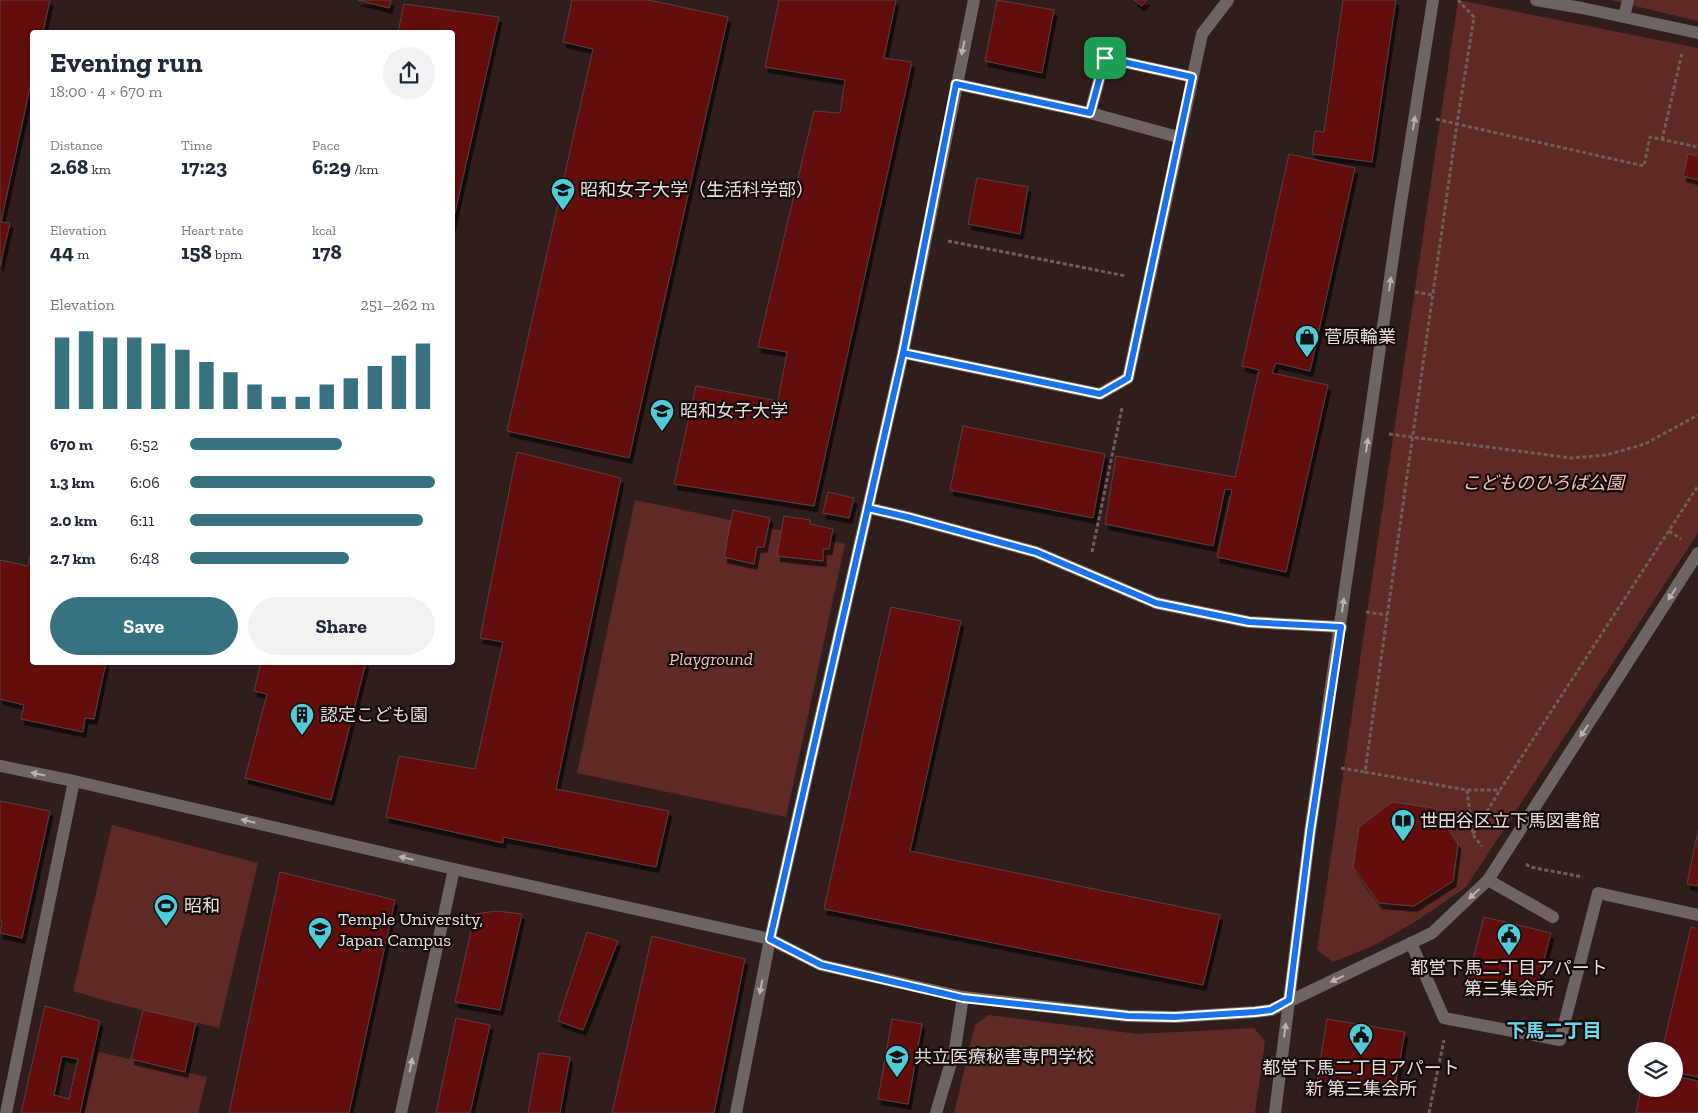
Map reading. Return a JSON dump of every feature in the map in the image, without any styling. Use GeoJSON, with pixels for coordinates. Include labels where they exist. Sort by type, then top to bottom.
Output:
{"type":"FeatureCollection","features":[{"type":"Feature","properties":{"kind":"street"},"geometry":{"type":"LineString","coordinates":[[736,1113],[770,939],[903,353],[974,0]]}},
{"type":"Feature","properties":{"kind":"street"},"geometry":{"type":"LineString","coordinates":[[903,353],[1100,394],[1128,378],[1178,137],[1202,34],[1228,0]]}},
{"type":"Feature","properties":{"kind":"street"},"geometry":{"type":"LineString","coordinates":[[1275,1113],[1310,832],[1433,0]]}},
{"type":"Feature","properties":{"kind":"street"},"geometry":{"type":"LineString","coordinates":[[1536,0],[1693,32]]}},
{"type":"Feature","properties":{"kind":"street"},"geometry":{"type":"LineString","coordinates":[[1624,17],[1628,0]]}},
{"type":"Feature","properties":{"kind":"street"},"geometry":{"type":"LineString","coordinates":[[1090,113],[1105,58],[1192,77]]}},
{"type":"Feature","properties":{"kind":"street"},"geometry":{"type":"LineString","coordinates":[[956,84],[1090,113],[1178,137]]}},
{"type":"Feature","properties":{"kind":"street"},"geometry":{"type":"LineString","coordinates":[[868,508],[1036,552],[1156,603],[1249,622],[1341,627]]}},
{"type":"Feature","properties":{"kind":"street"},"geometry":{"type":"LineString","coordinates":[[0,766],[74,781],[454,869],[770,939],[821,965],[963,998],[1128,1016],[1175,1017],[1271,1010],[1432,933],[1488,880],[1698,553]]}},
{"type":"Feature","properties":{"kind":"street"},"geometry":{"type":"LineString","coordinates":[[6,1113],[74,781]]}},
{"type":"Feature","properties":{"kind":"street"},"geometry":{"type":"LineString","coordinates":[[401,1113],[454,869]]}},
{"type":"Feature","properties":{"kind":"street"},"geometry":{"type":"LineString","coordinates":[[1488,880],[1553,917]]}},
{"type":"Feature","properties":{"kind":"street"},"geometry":{"type":"LineString","coordinates":[[1411,943],[1444,1018],[1560,1040],[1598,893],[1698,915]]}},
{"type":"Feature","properties":{"kind":"street"},"geometry":{"type":"LineString","coordinates":[[936,1113],[955,1049],[963,998]]}},
{"type":"Feature","properties":{"kind":"path"},"geometry":{"type":"LineString","coordinates":[[1365,772],[1457,124],[1474,17],[1458,0]]}},
{"type":"Feature","properties":{"kind":"path"},"geometry":{"type":"LineString","coordinates":[[1662,140],[1693,32]]}},
{"type":"Feature","properties":{"kind":"path"},"geometry":{"type":"LineString","coordinates":[[1415,114],[1644,166],[1650,137],[1698,148]]}},
{"type":"Feature","properties":{"kind":"path"},"geometry":{"type":"LineString","coordinates":[[943,240],[1148,280]]}},
{"type":"Feature","properties":{"kind":"path"},"geometry":{"type":"LineString","coordinates":[[1415,292],[1433,295]]}},
{"type":"Feature","properties":{"kind":"path"},"geometry":{"type":"LineString","coordinates":[[1092,555],[1128,378]]}},
{"type":"Feature","properties":{"kind":"path"},"geometry":{"type":"LineString","coordinates":[[1413,437],[1571,458],[1606,455],[1645,444],[1698,415]]}},
{"type":"Feature","properties":{"kind":"path"},"geometry":{"type":"LineString","coordinates":[[1473,835],[1500,790],[1698,486]]}},
{"type":"Feature","properties":{"kind":"path"},"geometry":{"type":"LineString","coordinates":[[1336,768],[1467,790],[1500,790]]}},
{"type":"Feature","properties":{"kind":"path"},"geometry":{"type":"LineString","coordinates":[[1467,790],[1473,835],[1482,848]]}},
{"type":"Feature","properties":{"kind":"path"},"geometry":{"type":"LineString","coordinates":[[1506,853],[1530,866],[1587,878],[1598,893]]}},
{"type":"Feature","properties":{"kind":"path"},"geometry":{"type":"LineString","coordinates":[[1429,1113],[1448,1019]]}},
{"type":"Feature","properties":{"kind":"green space","name":"こどものひろば公園"},"geometry":{"type":"Polygon","coordinates":[[[1458,0],[1698,48],[1698,533],[1466,887],[1418,920],[1373,946],[1333,962],[1317,950],[1458,0]]]}},
{"type":"Feature","properties":{"kind":"green space"},"geometry":{"type":"Polygon","coordinates":[[[1610,0],[1698,0],[1698,21],[1610,0]]]}},
{"type":"Feature","properties":{"kind":"green space","name":"Playground"},"geometry":{"type":"Polygon","coordinates":[[[635,500],[845,544],[786,817],[577,773],[635,500]]]}},
{"type":"Feature","properties":{"kind":"green space","name":"昭和"},"geometry":{"type":"Polygon","coordinates":[[[112,825],[258,863],[219,1028],[110,1002],[73,991],[112,825]]]}},
{"type":"Feature","properties":{"kind":"green space"},"geometry":{"type":"Polygon","coordinates":[[[988,1015],[1138,1034],[1254,1028],[1265,1041],[1255,1113],[954,1113],[975,1025],[988,1015]]]}},
{"type":"Feature","properties":{"kind":"green space"},"geometry":{"type":"Polygon","coordinates":[[[99,1052],[207,1077],[198,1113],[84,1113],[99,1052]]]}},
{"type":"Feature","properties":{"kind":"building"},"geometry":{"type":"Polygon","coordinates":[[[0,0],[50,0],[43,30],[30,30],[30,87],[1,222],[10,223],[0,266],[0,0]]]}},
{"type":"Feature","properties":{"kind":"building"},"geometry":{"type":"Polygon","coordinates":[[[358,0],[391,0],[389,8],[358,0]]]}},
{"type":"Feature","properties":{"kind":"building"},"geometry":{"type":"Polygon","coordinates":[[[572,0],[649,0],[728,17],[629,458],[507,431],[593,49],[563,42],[572,0]]]}},
{"type":"Feature","properties":{"kind":"building"},"geometry":{"type":"Polygon","coordinates":[[[779,0],[896,0],[884,58],[912,62],[814,506],[674,484],[696,386],[778,401],[787,352],[758,347],[814,111],[840,113],[845,80],[765,67],[779,0]]]}},
{"type":"Feature","properties":{"kind":"building"},"geometry":{"type":"Polygon","coordinates":[[[997,0],[1054,10],[1042,73],[985,61],[997,0]]]}},
{"type":"Feature","properties":{"kind":"building"},"geometry":{"type":"Polygon","coordinates":[[[1134,0],[1147,0],[1142,6],[1134,0]]]}},
{"type":"Feature","properties":{"kind":"building"},"geometry":{"type":"Polygon","coordinates":[[[1343,0],[1396,0],[1372,162],[1312,154],[1315,131],[1324,132],[1343,0]]]}},
{"type":"Feature","properties":{"kind":"building"},"geometry":{"type":"Polygon","coordinates":[[[404,4],[499,17],[455,213],[455,30],[398,30],[404,4]]]}},
{"type":"Feature","properties":{"kind":"building"},"geometry":{"type":"Polygon","coordinates":[[[1289,154],[1355,168],[1310,371],[1276,363],[1272,373],[1328,385],[1286,572],[1217,557],[1232,490],[1225,489],[1213,546],[1105,524],[1116,456],[1235,477],[1259,370],[1242,366],[1289,154]]]}},
{"type":"Feature","properties":{"kind":"building"},"geometry":{"type":"Polygon","coordinates":[[[1688,154],[1698,156],[1698,180],[1683,176],[1688,154]]]}},
{"type":"Feature","properties":{"kind":"building"},"geometry":{"type":"Polygon","coordinates":[[[977,178],[1028,187],[1020,234],[968,224],[977,178]]]}},
{"type":"Feature","properties":{"kind":"building"},"geometry":{"type":"Polygon","coordinates":[[[963,426],[1105,454],[1093,518],[950,490],[963,426]]]}},
{"type":"Feature","properties":{"kind":"building"},"geometry":{"type":"Polygon","coordinates":[[[517,452],[621,478],[556,789],[669,811],[656,867],[503,837],[503,843],[386,817],[399,756],[475,769],[503,642],[480,638],[517,452]]]}},
{"type":"Feature","properties":{"kind":"building"},"geometry":{"type":"Polygon","coordinates":[[[828,492],[854,498],[849,518],[823,513],[828,492]]]}},
{"type":"Feature","properties":{"kind":"building"},"geometry":{"type":"Polygon","coordinates":[[[733,510],[770,518],[764,547],[757,547],[754,564],[724,557],[733,510]]]}},
{"type":"Feature","properties":{"kind":"building"},"geometry":{"type":"Polygon","coordinates":[[[784,516],[810,520],[810,524],[833,529],[829,549],[823,549],[823,561],[777,556],[784,516]]]}},
{"type":"Feature","properties":{"kind":"building"},"geometry":{"type":"Polygon","coordinates":[[[30,556],[30,665],[105,665],[94,719],[85,718],[83,732],[21,719],[24,705],[0,699],[0,560],[28,566],[30,556]]]}},
{"type":"Feature","properties":{"kind":"building"},"geometry":{"type":"Polygon","coordinates":[[[891,607],[961,621],[910,851],[1220,915],[1203,985],[824,909],[891,607]]]}},
{"type":"Feature","properties":{"kind":"building","name":"認定こども園"},"geometry":{"type":"Polygon","coordinates":[[[260,665],[365,665],[331,800],[245,778],[267,694],[254,691],[260,665]]]}},
{"type":"Feature","properties":{"kind":"building"},"geometry":{"type":"Polygon","coordinates":[[[0,801],[50,811],[22,938],[0,933],[2,921],[0,921],[0,801]]]}},
{"type":"Feature","properties":{"kind":"building"},"geometry":{"type":"Polygon","coordinates":[[[1392,802],[1433,808],[1458,844],[1453,881],[1414,906],[1379,903],[1353,867],[1359,827],[1392,802]]]}},
{"type":"Feature","properties":{"kind":"building"},"geometry":{"type":"Polygon","coordinates":[[[1698,831],[1698,886],[1687,884],[1698,831]]]}},
{"type":"Feature","properties":{"kind":"building"},"geometry":{"type":"Polygon","coordinates":[[[280,872],[395,900],[349,1113],[229,1113],[280,872]]]}},
{"type":"Feature","properties":{"kind":"building"},"geometry":{"type":"Polygon","coordinates":[[[496,911],[522,914],[500,1010],[455,1002],[475,914],[496,911]]]}},
{"type":"Feature","properties":{"kind":"building","name":"都営下馬二丁目アパート 第三集会所"},"geometry":{"type":"Polygon","coordinates":[[[1484,917],[1551,933],[1535,995],[1468,979],[1484,917]]]}},
{"type":"Feature","properties":{"kind":"building"},"geometry":{"type":"Polygon","coordinates":[[[1691,927],[1698,929],[1698,1077],[1683,1074],[1683,1042],[1664,1042],[1691,927]]]}},
{"type":"Feature","properties":{"kind":"building"},"geometry":{"type":"Polygon","coordinates":[[[587,932],[618,941],[583,1030],[558,1021],[587,932]]]}},
{"type":"Feature","properties":{"kind":"building"},"geometry":{"type":"Polygon","coordinates":[[[652,936],[745,959],[714,1113],[612,1113],[652,936]]]}},
{"type":"Feature","properties":{"kind":"building"},"geometry":{"type":"Polygon","coordinates":[[[45,1006],[100,1021],[80,1113],[21,1113],[45,1006]],[[62,1056],[54,1095],[69,1099],[78,1059],[62,1056]]]}},
{"type":"Feature","properties":{"kind":"building"},"geometry":{"type":"Polygon","coordinates":[[[143,1010],[196,1022],[185,1072],[131,1059],[143,1010]]]}},
{"type":"Feature","properties":{"kind":"building"},"geometry":{"type":"Polygon","coordinates":[[[456,1018],[490,1025],[470,1113],[436,1113],[456,1018]]]}},
{"type":"Feature","properties":{"kind":"building"},"geometry":{"type":"Polygon","coordinates":[[[892,1019],[922,1024],[908,1104],[878,1099],[892,1019]]]}},
{"type":"Feature","properties":{"kind":"building","name":"都営下馬二丁目アパート 新 第三集会所"},"geometry":{"type":"Polygon","coordinates":[[[1327,1019],[1405,1032],[1394,1093],[1317,1080],[1327,1019]]]}},
{"type":"Feature","properties":{"kind":"building"},"geometry":{"type":"Polygon","coordinates":[[[539,1053],[570,1057],[560,1113],[528,1113],[539,1053]]]}},
{"type":"Feature","properties":{"kind":"building"},"geometry":{"type":"Polygon","coordinates":[[[1683,1078],[1698,1081],[1698,1113],[1636,1113],[1639,1097],[1683,1097],[1683,1078]]]}},
{"type":"Feature","properties":{"kind":"place","name":"昭和女子大学（生活科学部）"},"geometry":{"type":"Point","coordinates":[563,211]}},
{"type":"Feature","properties":{"kind":"place","name":"菅原輪業"},"geometry":{"type":"Point","coordinates":[1307,358]}},
{"type":"Feature","properties":{"kind":"place","name":"昭和女子大学"},"geometry":{"type":"Point","coordinates":[662,432]}},
{"type":"Feature","properties":{"kind":"place","name":"認定こども園"},"geometry":{"type":"Point","coordinates":[302,736]}},
{"type":"Feature","properties":{"kind":"place","name":"世田谷区立下馬図書館"},"geometry":{"type":"Point","coordinates":[1403,842]}},
{"type":"Feature","properties":{"kind":"place","name":"昭和"},"geometry":{"type":"Point","coordinates":[166,927]}},
{"type":"Feature","properties":{"kind":"place","name":"Temple University, Japan Campus"},"geometry":{"type":"Point","coordinates":[320,950]}},
{"type":"Feature","properties":{"kind":"place","name":"都営下馬二丁目アパート 第三集会所"},"geometry":{"type":"Point","coordinates":[1509,956]}},
{"type":"Feature","properties":{"kind":"place","name":"都営下馬二丁目アパート 新 第三集会所"},"geometry":{"type":"Point","coordinates":[1361,1056]}},
{"type":"Feature","properties":{"kind":"place","name":"共立医療秘書専門学校"},"geometry":{"type":"Point","coordinates":[897,1078]}},
{"type":"Feature","properties":{"kind":"district","name":"下馬二丁目"},"geometry":{"type":"Point","coordinates":[1554,1030]}},
{"type":"Feature","properties":{"kind":"route"},"geometry":{"type":"LineString","coordinates":[[1105,58],[1090,113],[956,84],[903,353],[770,939],[821,965],[963,998],[1128,1016],[1175,1017],[1271,1010],[1289,1000],[1310,832],[1341,627],[1249,622],[1156,603],[1036,552],[868,508],[903,353],[1100,394],[1128,378],[1192,77],[1105,58]]}}]}
